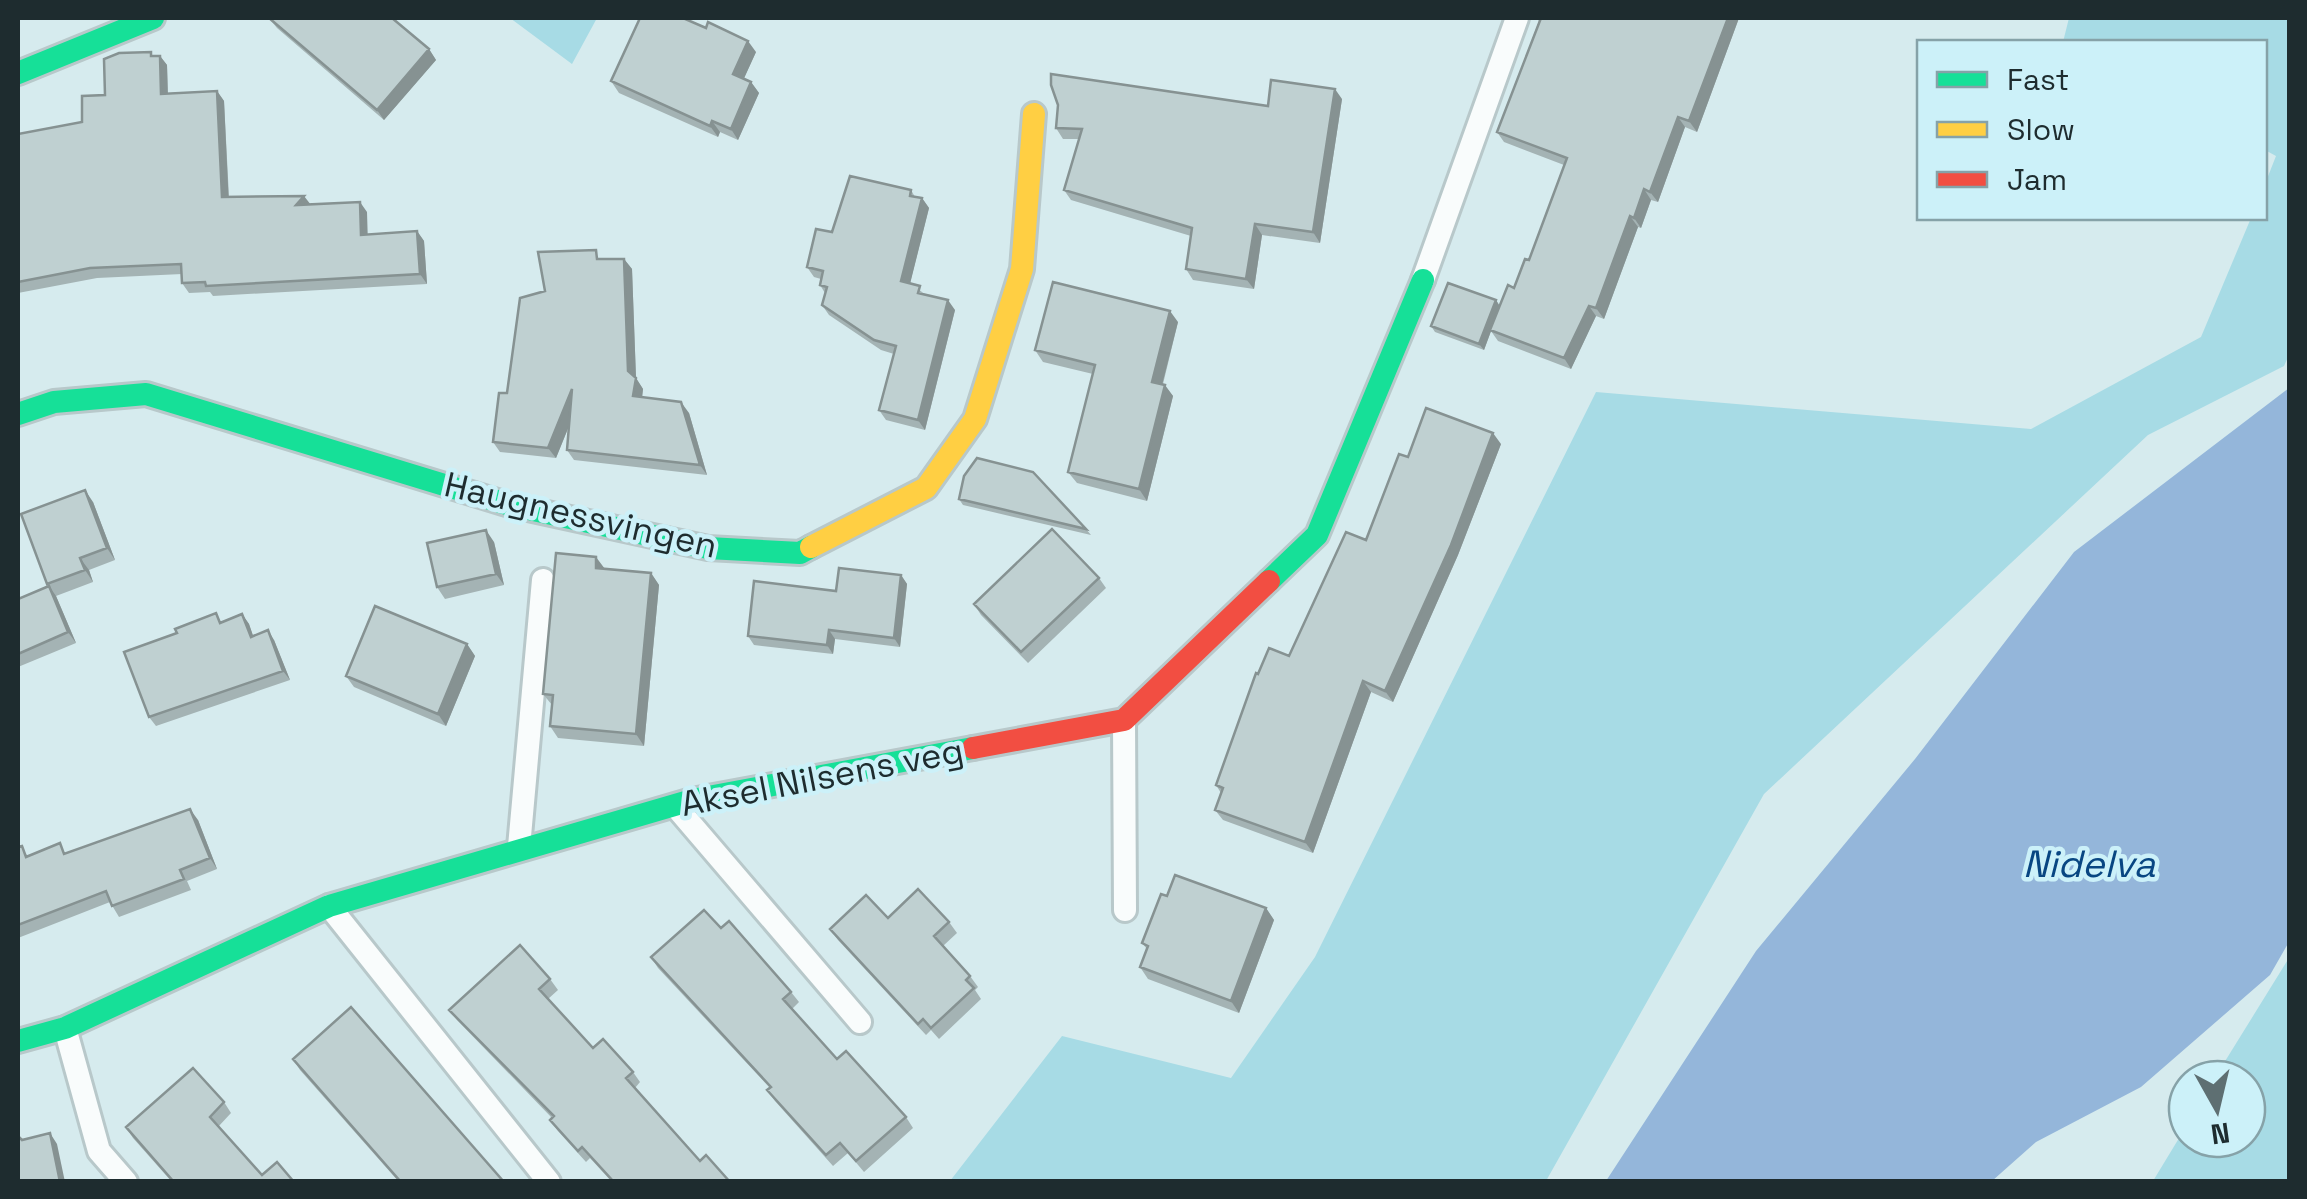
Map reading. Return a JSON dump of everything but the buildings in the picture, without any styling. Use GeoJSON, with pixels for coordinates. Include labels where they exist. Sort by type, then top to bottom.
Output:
{"type":"FeatureCollection","features":[{"type":"Feature","properties":{"kind":"street"},"geometry":{"type":"LineString","coordinates":[[18,73],[153,18]]}},
{"type":"Feature","properties":{"kind":"street","name":"Haugnessvingen"},"geometry":{"type":"LineString","coordinates":[[18,414],[54,402],[146,394],[510,505],[708,548],[800,553],[926,488],[975,419],[1022,270],[1034,114]]}},
{"type":"Feature","properties":{"kind":"street"},"geometry":{"type":"LineString","coordinates":[[1124,720],[1317,535],[1423,280]]}},
{"type":"Feature","properties":{"kind":"street","name":"Aksel Nilsens veg"},"geometry":{"type":"LineString","coordinates":[[18,1041],[65,1028],[329,906],[518,850],[674,805],[1124,720]]}},
{"type":"Feature","properties":{"kind":"lane"},"geometry":{"type":"LineString","coordinates":[[1423,280],[1517,18]]}},
{"type":"Feature","properties":{"kind":"lane"},"geometry":{"type":"LineString","coordinates":[[518,850],[543,580]]}},
{"type":"Feature","properties":{"kind":"lane"},"geometry":{"type":"LineString","coordinates":[[1124,720],[1126,910]]}},
{"type":"Feature","properties":{"kind":"lane"},"geometry":{"type":"LineString","coordinates":[[674,805],[860,1022]]}},
{"type":"Feature","properties":{"kind":"lane"},"geometry":{"type":"LineString","coordinates":[[329,906],[549,1182]]}},
{"type":"Feature","properties":{"kind":"lane"},"geometry":{"type":"LineString","coordinates":[[65,1028],[99,1151],[126,1182]]}},
{"type":"Feature","properties":{"kind":"shaded area"},"geometry":{"type":"Polygon","coordinates":[[[510,18],[597,18],[572,64],[510,18]]]}},
{"type":"Feature","properties":{"kind":"shaded area"},"geometry":{"type":"Polygon","coordinates":[[[2069,18],[2289,18],[2290,353],[2284,366],[2148,435],[1764,794],[1546,1181],[950,1181],[1062,1036],[1231,1078],[1315,957],[1596,392],[2031,429],[2201,337],[2250,220],[2267,220],[2267,179],[2276,156],[2267,151],[2267,40],[2064,40],[2069,18]]]}},
{"type":"Feature","properties":{"kind":"shaded area"},"geometry":{"type":"Polygon","coordinates":[[[2289,958],[2289,1181],[2153,1181],[2167,1158],[2267,1159],[2267,1059],[2226,1059],[2289,958]]]}},
{"type":"Feature","properties":{"kind":"water","name":"Nidelva"},"geometry":{"type":"Polygon","coordinates":[[[2289,388],[2290,940],[2270,975],[2173,1059],[2167,1059],[2167,1064],[2141,1087],[2036,1142],[1992,1181],[1606,1181],[1756,951],[1915,759],[2074,552],[2289,388]]]}},
{"type":"Feature","properties":{"kind":"traffic: fast"},"geometry":{"type":"LineString","coordinates":[[18,73],[153,18]]}},
{"type":"Feature","properties":{"kind":"traffic: fast"},"geometry":{"type":"LineString","coordinates":[[1269,581],[1317,535],[1423,280]]}},
{"type":"Feature","properties":{"kind":"traffic: fast"},"geometry":{"type":"LineString","coordinates":[[18,414],[54,402],[146,394],[510,505],[708,548],[800,553],[811,547]]}},
{"type":"Feature","properties":{"kind":"traffic: fast"},"geometry":{"type":"LineString","coordinates":[[18,1041],[65,1028],[329,906],[692,800],[973,748]]}},
{"type":"Feature","properties":{"kind":"traffic: slow"},"geometry":{"type":"LineString","coordinates":[[811,547],[926,488],[975,419],[1022,269],[1034,114]]}},
{"type":"Feature","properties":{"kind":"traffic: jam"},"geometry":{"type":"LineString","coordinates":[[973,748],[1124,720],[1269,581]]}}]}
